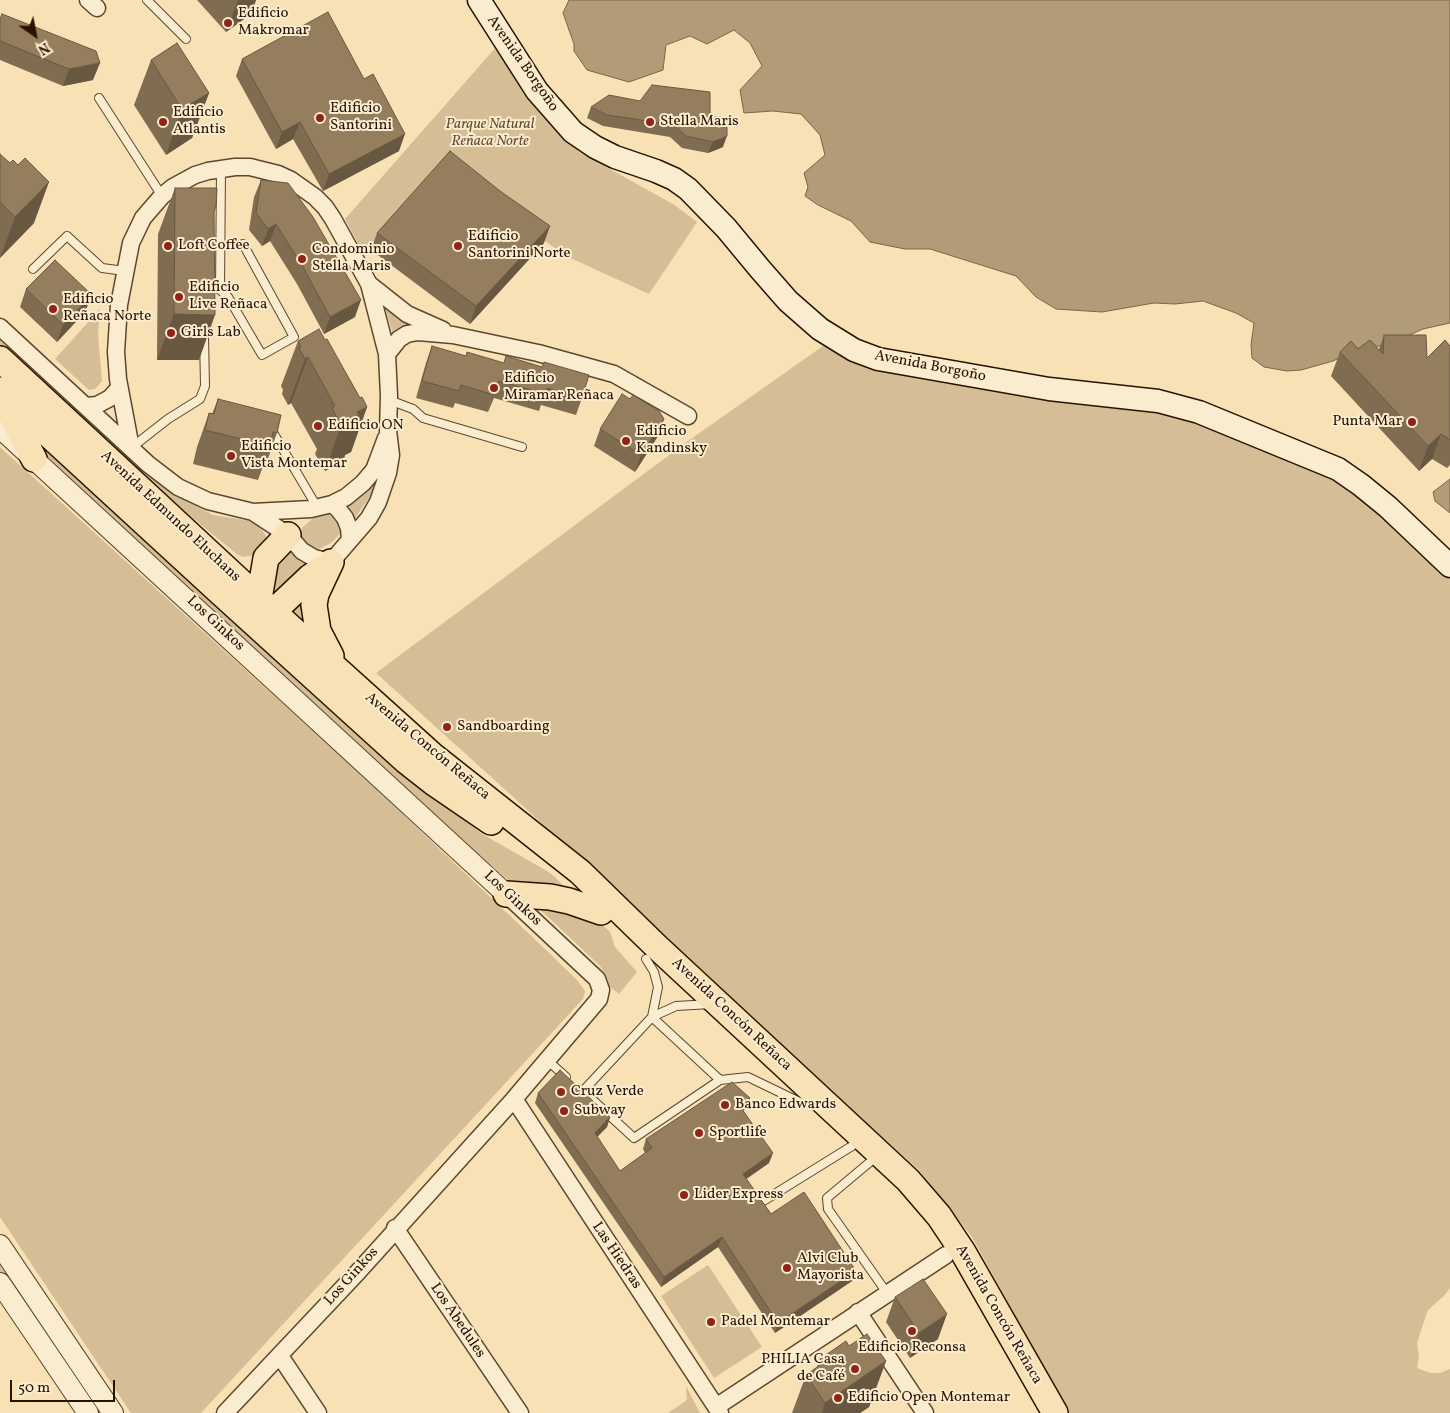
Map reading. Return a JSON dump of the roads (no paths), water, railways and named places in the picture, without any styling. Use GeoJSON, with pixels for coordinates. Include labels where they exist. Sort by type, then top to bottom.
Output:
{"type":"FeatureCollection","features":[{"type":"Feature","properties":{"kind":"main road","name":"Avenida Borgoño"},"geometry":{"type":"LineString","coordinates":[[480,2],[525,73],[554,112],[573,132],[595,147],[674,179],[688,189],[726,228],[788,301],[820,329],[854,350],[878,359],[1048,389],[1158,401],[1199,412],[1338,468],[1388,507],[1450,566]]}},
{"type":"Feature","properties":{"kind":"main road","name":"Avenida Edmundo Eluchans"},"geometry":{"type":"LineString","coordinates":[[0,359],[218,561],[262,610],[333,679]]}},
{"type":"Feature","properties":{"kind":"main road","name":"Avenida Edmundo Eluchans"},"geometry":{"type":"LineString","coordinates":[[0,390],[262,610]]}},
{"type":"Feature","properties":{"kind":"main road"},"geometry":{"type":"LineString","coordinates":[[0,394],[18,424],[34,459]]}},
{"type":"Feature","properties":{"kind":"main road"},"geometry":{"type":"LineString","coordinates":[[218,561],[241,564],[266,558],[288,535]]}},
{"type":"Feature","properties":{"kind":"main road"},"geometry":{"type":"LineString","coordinates":[[262,610],[266,558]]}},
{"type":"Feature","properties":{"kind":"main road"},"geometry":{"type":"LineString","coordinates":[[262,610],[331,562]]}},
{"type":"Feature","properties":{"kind":"main road"},"geometry":{"type":"LineString","coordinates":[[331,562],[316,594],[314,605],[316,622],[333,679]]}},
{"type":"Feature","properties":{"kind":"main road","name":"Avenida Concón Reñaca"},"geometry":{"type":"LineString","coordinates":[[333,679],[406,761],[434,783],[518,841],[560,874],[601,912],[646,959],[706,1004],[908,1180],[935,1211],[963,1252],[1055,1413]]}},
{"type":"Feature","properties":{"kind":"main road","name":"Avenida Concón Reñaca"},"geometry":{"type":"LineString","coordinates":[[333,679],[580,872],[804,1104],[861,1154],[900,1193],[946,1254],[1036,1413]]}},
{"type":"Feature","properties":{"kind":"main road"},"geometry":{"type":"LineString","coordinates":[[506,894],[550,897],[569,901],[601,912]]}},
{"type":"Feature","properties":{"kind":"street"},"geometry":{"type":"LineString","coordinates":[[131,448],[119,388],[116,352],[118,314],[127,257],[136,230],[162,196],[173,187],[196,175],[220,168],[250,167],[291,180],[315,197],[334,219],[369,284],[387,354],[388,431],[391,455],[388,473],[378,502],[369,518],[331,562],[314,558],[302,551],[288,535],[253,512]]}},
{"type":"Feature","properties":{"kind":"street"},"geometry":{"type":"LineString","coordinates":[[369,284],[407,314],[453,335]]}},
{"type":"Feature","properties":{"kind":"street"},"geometry":{"type":"LineString","coordinates":[[0,327],[148,464],[178,487],[208,501],[253,512],[320,507],[338,509],[345,518],[349,528],[350,540]]}},
{"type":"Feature","properties":{"kind":"street"},"geometry":{"type":"LineString","coordinates":[[387,354],[399,339],[407,334],[418,332],[453,335],[538,353],[614,374],[688,416]]}},
{"type":"Feature","properties":{"kind":"street"},"geometry":{"type":"LineString","coordinates":[[87,406],[97,405],[110,398],[119,388]]}},
{"type":"Feature","properties":{"kind":"street","name":"Los Ginkos"},"geometry":{"type":"LineString","coordinates":[[0,428],[506,894],[597,979],[600,984],[599,999],[514,1099],[226,1413]]}},
{"type":"Feature","properties":{"kind":"street"},"geometry":{"type":"LineString","coordinates":[[288,535],[320,507],[346,497],[363,484],[374,470],[388,431]]}},
{"type":"Feature","properties":{"kind":"street","name":"Las Hiedras"},"geometry":{"type":"LineString","coordinates":[[514,1099],[718,1410]]}},
{"type":"Feature","properties":{"kind":"street","name":"Los Abedules"},"geometry":{"type":"LineString","coordinates":[[395,1228],[520,1413]]}},
{"type":"Feature","properties":{"kind":"street"},"geometry":{"type":"LineString","coordinates":[[0,1245],[113,1413]]}},
{"type":"Feature","properties":{"kind":"street"},"geometry":{"type":"LineString","coordinates":[[718,1410],[858,1312],[946,1254]]}},
{"type":"Feature","properties":{"kind":"street"},"geometry":{"type":"LineString","coordinates":[[0,1282],[88,1413]]}},
{"type":"Feature","properties":{"kind":"street"},"geometry":{"type":"LineString","coordinates":[[858,1312],[925,1413]]}},
{"type":"Feature","properties":{"kind":"street"},"geometry":{"type":"LineString","coordinates":[[280,1356],[318,1413]]}},
{"type":"Feature","properties":{"kind":"lane"},"geometry":{"type":"LineString","coordinates":[[147,0],[186,39]]}},
{"type":"Feature","properties":{"kind":"lane"},"geometry":{"type":"LineString","coordinates":[[100,98],[162,196]]}},
{"type":"Feature","properties":{"kind":"lane"},"geometry":{"type":"LineString","coordinates":[[220,168],[220,290],[228,297],[262,355],[294,337],[243,244]]}},
{"type":"Feature","properties":{"kind":"lane"},"geometry":{"type":"LineString","coordinates":[[33,269],[67,236],[102,268],[125,271]]}},
{"type":"Feature","properties":{"kind":"lane"},"geometry":{"type":"LineString","coordinates":[[131,448],[168,419],[200,399],[204,386],[204,330]]}},
{"type":"Feature","properties":{"kind":"lane"},"geometry":{"type":"LineString","coordinates":[[389,400],[413,409],[423,418],[522,447]]}},
{"type":"Feature","properties":{"kind":"lane"},"geometry":{"type":"LineString","coordinates":[[265,419],[320,507]]}},
{"type":"Feature","properties":{"kind":"lane"},"geometry":{"type":"LineString","coordinates":[[646,959],[654,972],[658,987],[652,1017]]}},
{"type":"Feature","properties":{"kind":"lane"},"geometry":{"type":"LineString","coordinates":[[583,1091],[652,1017],[676,1006],[706,1004]]}},
{"type":"Feature","properties":{"kind":"lane"},"geometry":{"type":"LineString","coordinates":[[652,1017],[720,1080]]}},
{"type":"Feature","properties":{"kind":"lane"},"geometry":{"type":"LineString","coordinates":[[547,1060],[634,1138],[720,1080],[748,1078],[804,1104]]}},
{"type":"Feature","properties":{"kind":"lane"},"geometry":{"type":"LineString","coordinates":[[765,1200],[861,1154]]}},
{"type":"Feature","properties":{"kind":"lane"},"geometry":{"type":"LineString","coordinates":[[861,1154],[827,1198],[828,1209],[887,1293]]}},
{"type":"Feature","properties":{"kind":"place","name":"Edificio Makromar"},"geometry":{"type":"Point","coordinates":[228,23]}},
{"type":"Feature","properties":{"kind":"place","name":"Edificio Santorini"},"geometry":{"type":"Point","coordinates":[320,118]}},
{"type":"Feature","properties":{"kind":"place","name":"Edificio Atlantis"},"geometry":{"type":"Point","coordinates":[163,122]}},
{"type":"Feature","properties":{"kind":"place","name":"Stella Maris"},"geometry":{"type":"Point","coordinates":[650,122]}},
{"type":"Feature","properties":{"kind":"place","name":"Loft Coffee"},"geometry":{"type":"Point","coordinates":[168,246]}},
{"type":"Feature","properties":{"kind":"place","name":"Edificio Santorini Norte"},"geometry":{"type":"Point","coordinates":[458,246]}},
{"type":"Feature","properties":{"kind":"place","name":"Condominio Stella Maris"},"geometry":{"type":"Point","coordinates":[302,259]}},
{"type":"Feature","properties":{"kind":"place","name":"Edificio Live Reñaca"},"geometry":{"type":"Point","coordinates":[179,297]}},
{"type":"Feature","properties":{"kind":"place","name":"Edificio Reñaca Norte"},"geometry":{"type":"Point","coordinates":[53,309]}},
{"type":"Feature","properties":{"kind":"place","name":"Girls Lab"},"geometry":{"type":"Point","coordinates":[171,333]}},
{"type":"Feature","properties":{"kind":"place","name":"Edificio Miramar Reñaca"},"geometry":{"type":"Point","coordinates":[494,388]}},
{"type":"Feature","properties":{"kind":"place","name":"Punta Mar"},"geometry":{"type":"Point","coordinates":[1412,422]}},
{"type":"Feature","properties":{"kind":"place","name":"Edificio ON"},"geometry":{"type":"Point","coordinates":[318,426]}},
{"type":"Feature","properties":{"kind":"place","name":"Edificio Kandinsky"},"geometry":{"type":"Point","coordinates":[626,441]}},
{"type":"Feature","properties":{"kind":"place","name":"Edificio Vista Montemar"},"geometry":{"type":"Point","coordinates":[231,456]}},
{"type":"Feature","properties":{"kind":"place","name":"Sandboarding"},"geometry":{"type":"Point","coordinates":[447,727]}},
{"type":"Feature","properties":{"kind":"place","name":"Cruz Verde"},"geometry":{"type":"Point","coordinates":[561,1092]}},
{"type":"Feature","properties":{"kind":"place","name":"Banco Edwards"},"geometry":{"type":"Point","coordinates":[725,1105]}},
{"type":"Feature","properties":{"kind":"place","name":"Subway"},"geometry":{"type":"Point","coordinates":[564,1111]}},
{"type":"Feature","properties":{"kind":"place","name":"Sportlife"},"geometry":{"type":"Point","coordinates":[699,1133]}},
{"type":"Feature","properties":{"kind":"place","name":"Lider Express"},"geometry":{"type":"Point","coordinates":[684,1195]}},
{"type":"Feature","properties":{"kind":"place","name":"Alvi Club Mayorista"},"geometry":{"type":"Point","coordinates":[787,1268]}},
{"type":"Feature","properties":{"kind":"place","name":"Padel Montemar"},"geometry":{"type":"Point","coordinates":[711,1322]}},
{"type":"Feature","properties":{"kind":"place","name":"Edificio Reconsa"},"geometry":{"type":"Point","coordinates":[912,1331]}},
{"type":"Feature","properties":{"kind":"place","name":"PHILIA Casa de Café"},"geometry":{"type":"Point","coordinates":[855,1369]}},
{"type":"Feature","properties":{"kind":"place","name":"Edificio Open Montemar"},"geometry":{"type":"Point","coordinates":[838,1398]}},
{"type":"Feature","properties":{"kind":"park label","name":"Parque Natural Reñaca Norte"},"geometry":{"type":"Point","coordinates":[490,134]}}]}
